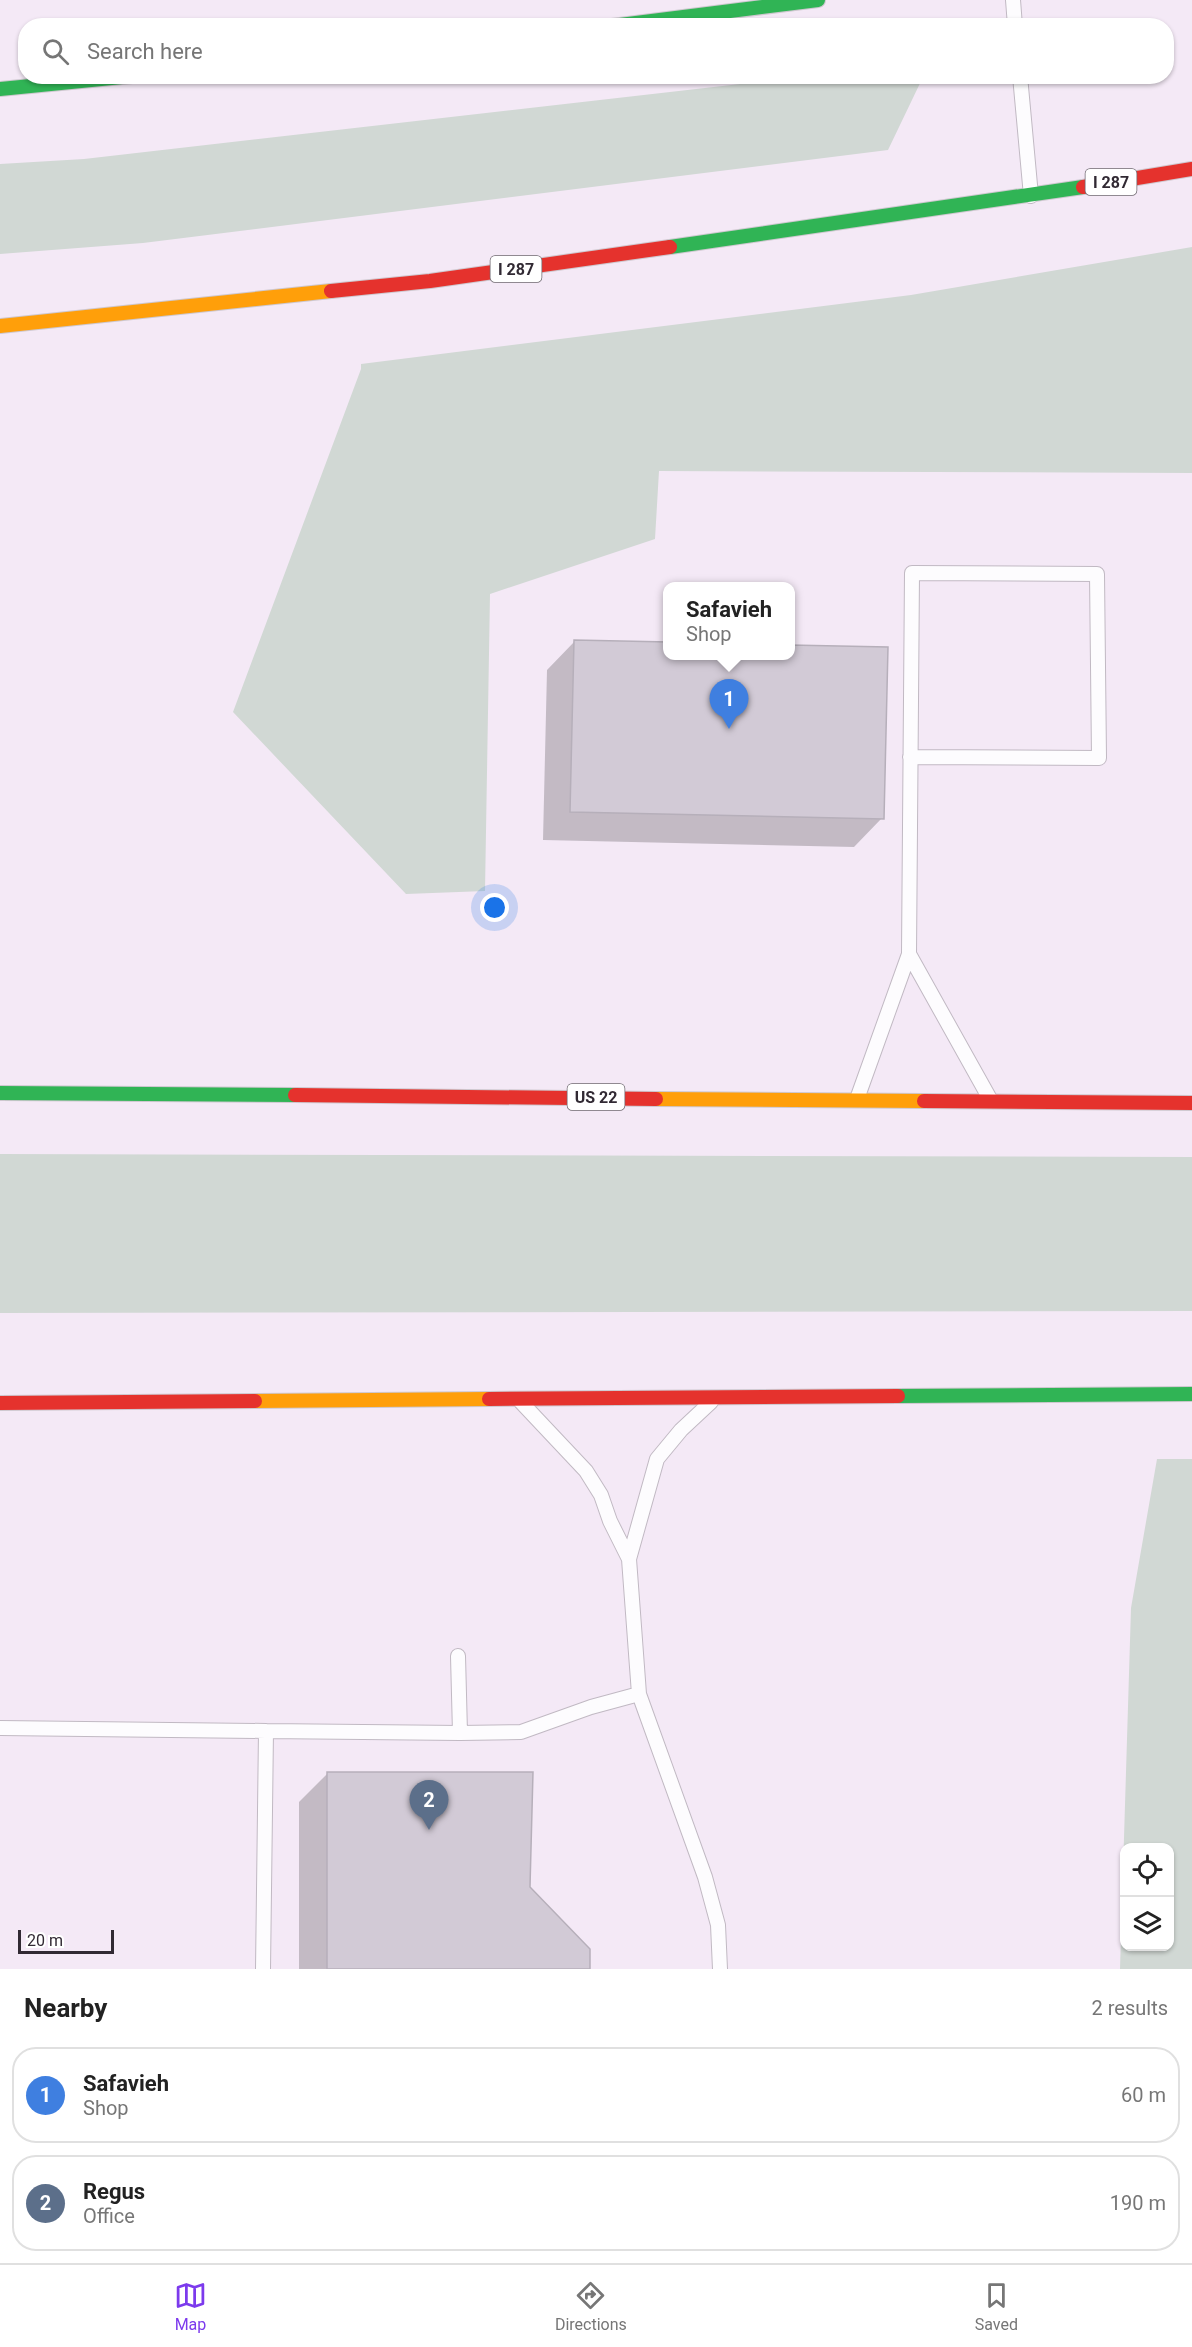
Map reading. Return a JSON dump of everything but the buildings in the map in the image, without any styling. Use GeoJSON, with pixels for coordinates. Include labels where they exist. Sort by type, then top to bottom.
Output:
{"type":"FeatureCollection","features":[{"type":"Feature","properties":{"kind":"highway"},"geometry":{"type":"LineString","coordinates":[[675,18],[818,0]]}},
{"type":"Feature","properties":{"kind":"highway"},"geometry":{"type":"LineString","coordinates":[[0,88],[44,84]]}},
{"type":"Feature","properties":{"kind":"highway","name":"I 287"},"geometry":{"type":"LineString","coordinates":[[0,326],[430,281],[1031,196],[1192,169]]}},
{"type":"Feature","properties":{"kind":"highway","name":"US 22"},"geometry":{"type":"LineString","coordinates":[[0,1093],[1192,1103]]}},
{"type":"Feature","properties":{"kind":"highway"},"geometry":{"type":"LineString","coordinates":[[0,1403],[1192,1394]]}},
{"type":"Feature","properties":{"kind":"lane"},"geometry":{"type":"LineString","coordinates":[[1013,0],[1014,18]]}},
{"type":"Feature","properties":{"kind":"lane"},"geometry":{"type":"LineString","coordinates":[[1021,84],[1031,196]]}},
{"type":"Feature","properties":{"kind":"lane"},"geometry":{"type":"LineString","coordinates":[[857,1099],[909,954],[910,757],[912,573],[1097,574],[1099,758],[910,757]]}},
{"type":"Feature","properties":{"kind":"lane"},"geometry":{"type":"LineString","coordinates":[[909,954],[992,1102]]}},
{"type":"Feature","properties":{"kind":"lane"},"geometry":{"type":"LineString","coordinates":[[717,1397],[681,1430],[657,1459],[629,1559],[639,1694],[705,1877],[718,1925],[720,1969]]}},
{"type":"Feature","properties":{"kind":"lane"},"geometry":{"type":"LineString","coordinates":[[517,1398],[586,1471],[601,1495],[610,1521],[629,1559]]}},
{"type":"Feature","properties":{"kind":"lane"},"geometry":{"type":"LineString","coordinates":[[458,1656],[460,1733]]}},
{"type":"Feature","properties":{"kind":"lane"},"geometry":{"type":"LineString","coordinates":[[0,1728],[521,1732],[591,1707],[639,1694]]}},
{"type":"Feature","properties":{"kind":"lane"},"geometry":{"type":"LineString","coordinates":[[263,1969],[266,1731]]}},
{"type":"Feature","properties":{"kind":"shaded area"},"geometry":{"type":"Polygon","coordinates":[[[739,84],[920,84],[888,150],[143,243],[0,254],[0,164],[84,159],[739,84]]]}},
{"type":"Feature","properties":{"kind":"shaded area"},"geometry":{"type":"Polygon","coordinates":[[[1192,247],[1192,473],[659,471],[655,539],[490,594],[485,891],[406,894],[233,712],[361,364],[911,295],[1192,247]]]}},
{"type":"Feature","properties":{"kind":"shaded area"},"geometry":{"type":"Polygon","coordinates":[[[0,1154],[1192,1157],[1192,1311],[0,1313],[0,1154]]]}},
{"type":"Feature","properties":{"kind":"shaded area"},"geometry":{"type":"Polygon","coordinates":[[[1157,1459],[1192,1459],[1192,1969],[1120,1969],[1121,1951],[1174,1951],[1174,1843],[1124,1843],[1131,1608],[1157,1459]]]}},
{"type":"Feature","properties":{"kind":"traffic: fast"},"geometry":{"type":"LineString","coordinates":[[675,18],[818,0]]}},
{"type":"Feature","properties":{"kind":"traffic: fast"},"geometry":{"type":"LineString","coordinates":[[0,89],[51,84]]}},
{"type":"Feature","properties":{"kind":"traffic: fast"},"geometry":{"type":"LineString","coordinates":[[670,247],[1083,187]]}},
{"type":"Feature","properties":{"kind":"traffic: fast"},"geometry":{"type":"LineString","coordinates":[[0,1093],[295,1095]]}},
{"type":"Feature","properties":{"kind":"traffic: fast"},"geometry":{"type":"LineString","coordinates":[[898,1396],[1192,1394]]}},
{"type":"Feature","properties":{"kind":"traffic: slow"},"geometry":{"type":"LineString","coordinates":[[0,326],[331,291]]}},
{"type":"Feature","properties":{"kind":"traffic: slow"},"geometry":{"type":"LineString","coordinates":[[656,1099],[924,1101]]}},
{"type":"Feature","properties":{"kind":"traffic: slow"},"geometry":{"type":"LineString","coordinates":[[255,1401],[489,1399]]}},
{"type":"Feature","properties":{"kind":"traffic: jam"},"geometry":{"type":"LineString","coordinates":[[1083,187],[1192,169]]}},
{"type":"Feature","properties":{"kind":"traffic: jam"},"geometry":{"type":"LineString","coordinates":[[331,291],[430,281],[670,247]]}},
{"type":"Feature","properties":{"kind":"traffic: jam"},"geometry":{"type":"LineString","coordinates":[[295,1095],[656,1099]]}},
{"type":"Feature","properties":{"kind":"traffic: jam"},"geometry":{"type":"LineString","coordinates":[[924,1101],[1192,1103]]}},
{"type":"Feature","properties":{"kind":"traffic: jam"},"geometry":{"type":"LineString","coordinates":[[489,1399],[898,1396]]}},
{"type":"Feature","properties":{"kind":"traffic: jam"},"geometry":{"type":"LineString","coordinates":[[0,1403],[255,1401]]}},
{"type":"Feature","properties":{"kind":"place","name":"Safavieh"},"geometry":{"type":"Point","coordinates":[729,729]}},
{"type":"Feature","properties":{"kind":"place","name":"Regus"},"geometry":{"type":"Point","coordinates":[429,1830]}}]}
